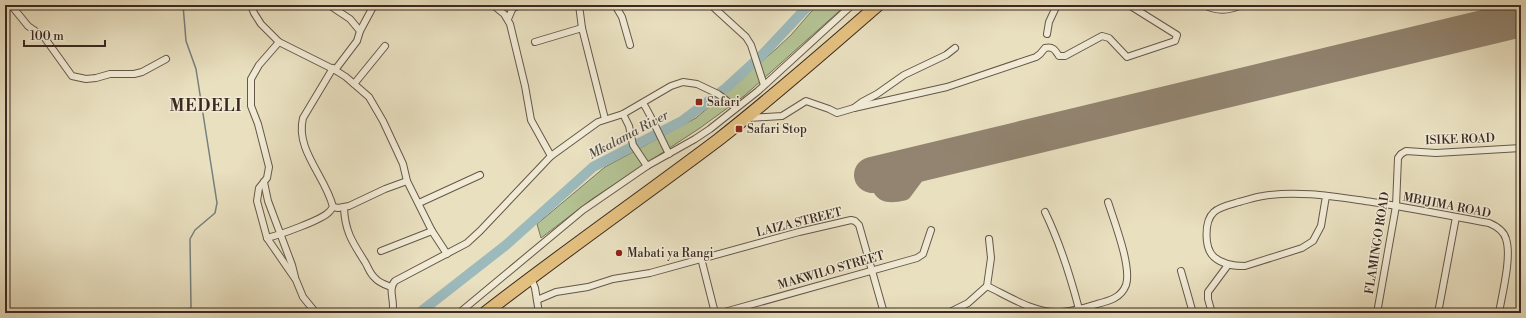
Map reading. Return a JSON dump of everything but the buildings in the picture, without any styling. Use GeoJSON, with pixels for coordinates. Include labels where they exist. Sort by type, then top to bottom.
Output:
{"type":"FeatureCollection","features":[{"type":"Feature","properties":{"kind":"highway"},"geometry":{"type":"LineString","coordinates":[[485,313],[746,118],[878,5]]}},
{"type":"Feature","properties":{"kind":"street"},"geometry":{"type":"LineString","coordinates":[[11,5],[28,26],[44,37],[72,76],[86,79],[110,74],[134,74],[142,72],[166,60]]}},
{"type":"Feature","properties":{"kind":"street"},"geometry":{"type":"LineString","coordinates":[[251,5],[261,24],[279,42],[334,69],[369,97],[378,112],[403,164],[407,180],[432,231],[447,254]]}},
{"type":"Feature","properties":{"kind":"street"},"geometry":{"type":"LineString","coordinates":[[329,5],[350,19],[360,31]]}},
{"type":"Feature","properties":{"kind":"street"},"geometry":{"type":"LineString","coordinates":[[333,207],[327,190],[309,154],[303,138],[301,126],[303,118],[334,69],[357,41],[360,31],[374,5]]}},
{"type":"Feature","properties":{"kind":"street"},"geometry":{"type":"LineString","coordinates":[[493,5],[508,19],[525,86],[529,114],[543,144],[551,156]]}},
{"type":"Feature","properties":{"kind":"street"},"geometry":{"type":"LineString","coordinates":[[508,19],[514,7],[521,5]]}},
{"type":"Feature","properties":{"kind":"street"},"geometry":{"type":"LineString","coordinates":[[579,5],[582,28],[605,119]]}},
{"type":"Feature","properties":{"kind":"street"},"geometry":{"type":"LineString","coordinates":[[616,5],[622,17],[630,45]]}},
{"type":"Feature","properties":{"kind":"street"},"geometry":{"type":"LineString","coordinates":[[711,5],[746,37],[751,44],[764,85]]}},
{"type":"Feature","properties":{"kind":"street"},"geometry":{"type":"LineString","coordinates":[[459,313],[574,218],[647,166],[699,136],[736,108],[764,85],[852,5]]}},
{"type":"Feature","properties":{"kind":"street"},"geometry":{"type":"LineString","coordinates":[[1047,34],[1049,22],[1057,5]]}},
{"type":"Feature","properties":{"kind":"street"},"geometry":{"type":"LineString","coordinates":[[746,118],[782,116],[806,101],[837,112],[947,87],[1036,57],[1045,48],[1050,47],[1054,49],[1059,56],[1065,56],[1102,36],[1109,38],[1127,57],[1175,41],[1177,35],[1129,5]]}},
{"type":"Feature","properties":{"kind":"street"},"geometry":{"type":"LineString","coordinates":[[1204,5],[1217,10],[1241,5]]}},
{"type":"Feature","properties":{"kind":"street"},"geometry":{"type":"LineString","coordinates":[[535,42],[582,28]]}},
{"type":"Feature","properties":{"kind":"street"},"geometry":{"type":"LineString","coordinates":[[279,42],[259,65],[251,79],[252,106],[269,167],[267,178],[259,188],[257,201],[267,238],[296,280]]}},
{"type":"Feature","properties":{"kind":"street"},"geometry":{"type":"LineString","coordinates":[[354,84],[385,46]]}},
{"type":"Feature","properties":{"kind":"street"},"geometry":{"type":"LineString","coordinates":[[854,108],[904,75],[946,55],[955,48]]}},
{"type":"Feature","properties":{"kind":"street"},"geometry":{"type":"LineString","coordinates":[[392,313],[393,306],[391,287],[397,279],[466,243],[480,231],[551,156],[594,124],[623,114],[671,86],[683,82],[697,84],[718,94],[736,108]]}},
{"type":"Feature","properties":{"kind":"street"},"geometry":{"type":"LineString","coordinates":[[643,103],[652,118],[668,154]]}},
{"type":"Feature","properties":{"kind":"street"},"geometry":{"type":"LineString","coordinates":[[623,114],[629,126],[633,145],[647,166]]}},
{"type":"Feature","properties":{"kind":"street","name":"ISIKE ROAD"},"geometry":{"type":"LineString","coordinates":[[1401,154],[1406,151],[1436,153],[1521,148]]}},
{"type":"Feature","properties":{"kind":"street","name":"FLAMINGO ROAD"},"geometry":{"type":"LineString","coordinates":[[1377,313],[1396,206],[1398,158],[1401,154]]}},
{"type":"Feature","properties":{"kind":"street"},"geometry":{"type":"LineString","coordinates":[[419,203],[480,175]]}},
{"type":"Feature","properties":{"kind":"street"},"geometry":{"type":"LineString","coordinates":[[333,207],[344,208],[407,180]]}},
{"type":"Feature","properties":{"kind":"street"},"geometry":{"type":"LineString","coordinates":[[264,182],[268,201],[292,265],[296,280],[303,296],[316,313]]}},
{"type":"Feature","properties":{"kind":"street","name":"MBIJIMA ROAD"},"geometry":{"type":"LineString","coordinates":[[1228,265],[1214,257],[1208,246],[1206,231],[1208,220],[1214,212],[1229,205],[1262,196],[1291,193],[1326,196],[1396,206],[1494,225],[1503,232],[1508,249],[1506,272],[1499,313]]}},
{"type":"Feature","properties":{"kind":"street"},"geometry":{"type":"LineString","coordinates":[[1212,313],[1208,299],[1208,292],[1228,265],[1246,266],[1302,248],[1312,241],[1321,226],[1326,196]]}},
{"type":"Feature","properties":{"kind":"street"},"geometry":{"type":"LineString","coordinates":[[986,286],[1038,311],[1057,312],[1079,309],[1112,301],[1120,295],[1126,285],[1126,264],[1108,202]]}},
{"type":"Feature","properties":{"kind":"street"},"geometry":{"type":"LineString","coordinates":[[267,238],[281,235],[322,217],[333,207]]}},
{"type":"Feature","properties":{"kind":"street"},"geometry":{"type":"LineString","coordinates":[[344,208],[344,217],[356,250],[374,278],[391,287]]}},
{"type":"Feature","properties":{"kind":"street"},"geometry":{"type":"LineString","coordinates":[[1045,212],[1066,262],[1079,309]]}},
{"type":"Feature","properties":{"kind":"street"},"geometry":{"type":"LineString","coordinates":[[1438,313],[1456,217]]}},
{"type":"Feature","properties":{"kind":"street","name":"LAIZA STREET"},"geometry":{"type":"LineString","coordinates":[[701,258],[799,232],[851,220],[855,221],[859,226],[884,313]]}},
{"type":"Feature","properties":{"kind":"street","name":"MAKWILO STREET"},"geometry":{"type":"LineString","coordinates":[[721,313],[921,256],[931,230]]}},
{"type":"Feature","properties":{"kind":"street"},"geometry":{"type":"LineString","coordinates":[[381,251],[432,231]]}},
{"type":"Feature","properties":{"kind":"street"},"geometry":{"type":"LineString","coordinates":[[951,313],[968,303],[986,286],[991,258],[989,239]]}},
{"type":"Feature","properties":{"kind":"street"},"geometry":{"type":"LineString","coordinates":[[537,300],[556,292],[588,287],[613,279],[650,273],[692,262],[701,258],[715,313]]}},
{"type":"Feature","properties":{"kind":"street"},"geometry":{"type":"LineString","coordinates":[[1181,271],[1193,313]]}},
{"type":"Feature","properties":{"kind":"street"},"geometry":{"type":"LineString","coordinates":[[530,278],[535,288],[539,313]]}},
{"type":"Feature","properties":{"kind":"green space"},"geometry":{"type":"Polygon","coordinates":[[[817,5],[846,5],[744,96],[700,128],[592,199],[541,238],[537,224],[605,167],[696,118],[791,35],[817,5]]]}},
{"type":"Feature","properties":{"kind":"waterway"},"geometry":{"type":"LineString","coordinates":[[183,5],[186,41],[196,69],[217,203],[215,213],[195,230],[190,239],[191,307],[188,313]]}},
{"type":"Feature","properties":{"kind":"waterway","name":"Mkalama River"},"geometry":{"type":"LineString","coordinates":[[419,313],[506,245],[593,167],[682,121],[726,88],[762,55],[809,5]]}},
{"type":"Feature","properties":{"kind":"taxiway"},"geometry":{"type":"LineString","coordinates":[[874,175],[878,187],[887,195],[904,193],[927,162]]}},
{"type":"Feature","properties":{"kind":"runway"},"geometry":{"type":"LineString","coordinates":[[872,175],[1521,19]]}},
{"type":"Feature","properties":{"kind":"place","name":"Safari"},"geometry":{"type":"Point","coordinates":[699,102]}},
{"type":"Feature","properties":{"kind":"place","name":"Safari Stop"},"geometry":{"type":"Point","coordinates":[739,129]}},
{"type":"Feature","properties":{"kind":"place","name":"Mabati ya Rangi"},"geometry":{"type":"Point","coordinates":[619,253]}},
{"type":"Feature","properties":{"kind":"district","name":"MEDELI"},"geometry":{"type":"Point","coordinates":[206,105]}}]}
